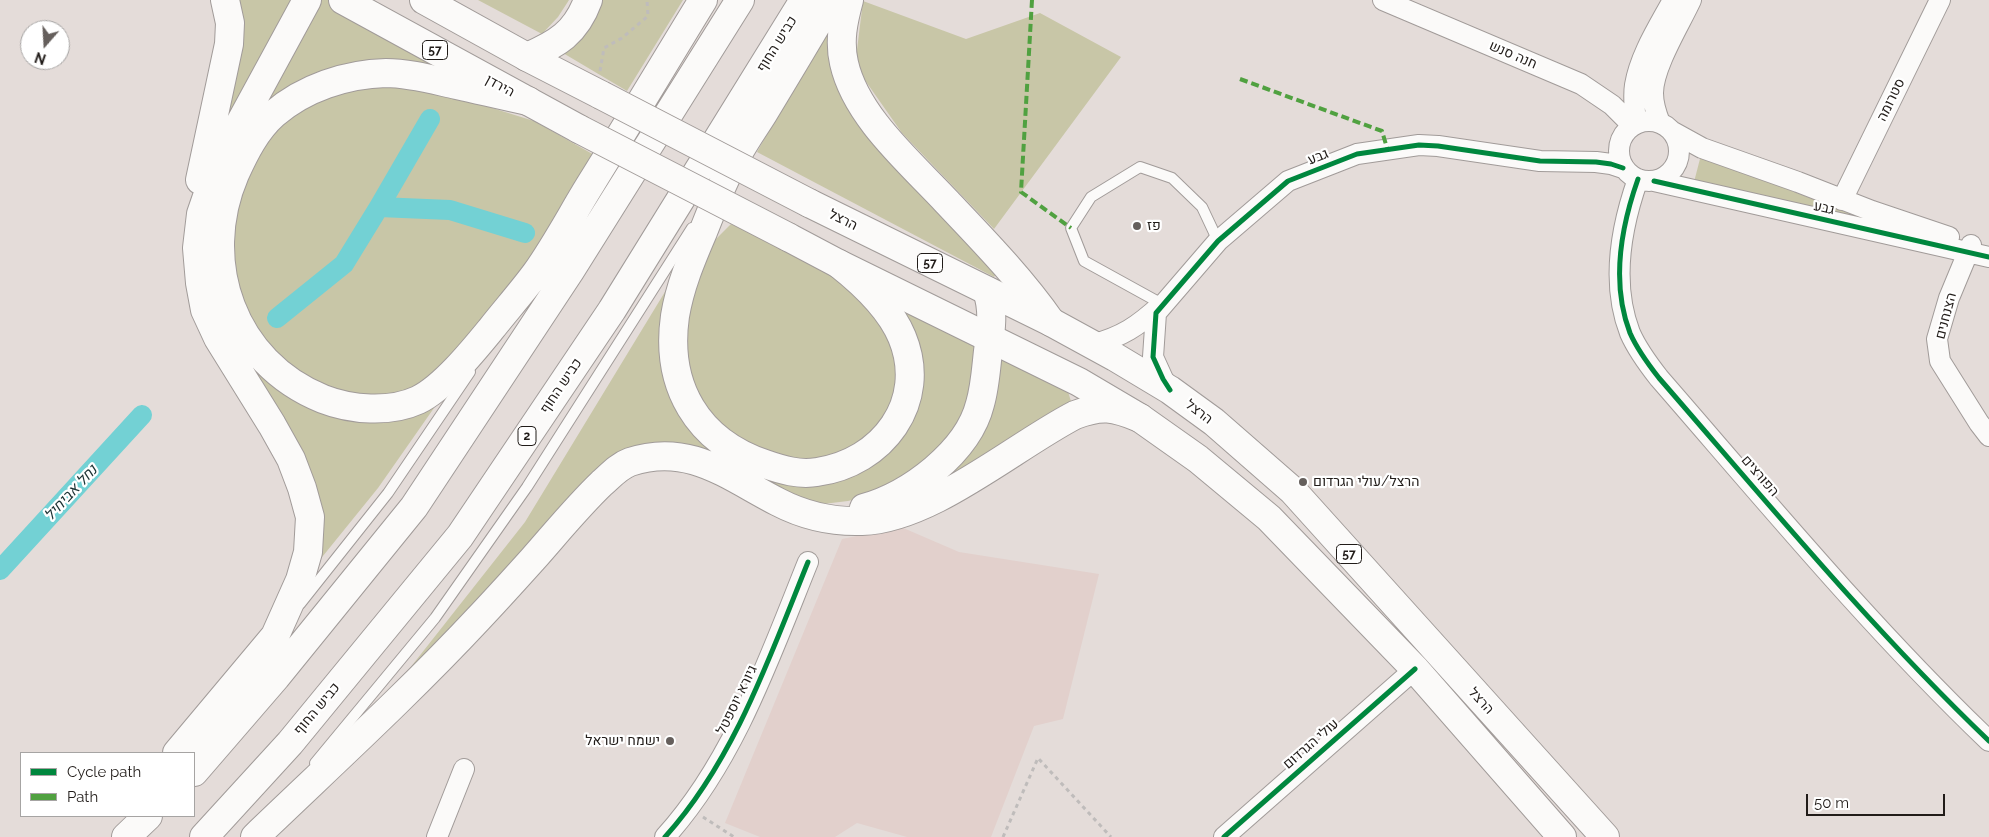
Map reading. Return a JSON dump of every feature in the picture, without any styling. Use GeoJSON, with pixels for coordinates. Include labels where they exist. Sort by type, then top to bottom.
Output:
{"type":"FeatureCollection","features":[{"type":"Feature","properties":{"kind":"highway"},"geometry":{"type":"LineString","coordinates":[[178,752],[275,636],[300,580],[308,552],[310,517],[291,459],[218,338],[205,310],[192,239],[194,211],[229,44],[230,23],[225,0]]}},
{"type":"Feature","properties":{"kind":"highway"},"geometry":{"type":"LineString","coordinates":[[200,283],[198,240],[201,214],[212,182],[232,138],[307,0]]}},
{"type":"Feature","properties":{"kind":"highway","name":"הירדן"},"geometry":{"type":"LineString","coordinates":[[343,0],[658,171]]}},
{"type":"Feature","properties":{"kind":"highway","name":"57"},"geometry":{"type":"LineString","coordinates":[[424,0],[527,57],[598,85]]}},
{"type":"Feature","properties":{"kind":"highway"},"geometry":{"type":"LineString","coordinates":[[527,57],[549,47],[566,36],[584,12],[588,0]]}},
{"type":"Feature","properties":{"kind":"highway"},"geometry":{"type":"LineString","coordinates":[[528,101],[438,81],[386,73],[355,77],[322,85],[274,114],[244,153],[230,188],[222,220],[219,245],[223,277],[232,306],[241,330],[258,354],[282,377],[306,392],[334,404],[361,408],[390,408],[418,400],[444,381],[478,345],[537,271],[703,0]]}},
{"type":"Feature","properties":{"kind":"highway"},"geometry":{"type":"LineString","coordinates":[[195,771],[276,677],[414,508],[570,271],[740,0]]}},
{"type":"Feature","properties":{"kind":"highway","name":"כביש החוף"},"geometry":{"type":"LineString","coordinates":[[204,837],[290,743],[460,536],[612,310],[804,0]]}},
{"type":"Feature","properties":{"kind":"highway"},"geometry":{"type":"LineString","coordinates":[[831,0],[729,170],[683,280],[675,316],[673,344],[675,372],[683,395],[696,418],[716,437],[755,461],[793,473],[815,473],[831,470],[853,461],[884,439],[897,423],[903,410],[908,396],[910,376],[902,336],[875,298],[839,264]]}},
{"type":"Feature","properties":{"kind":"highway"},"geometry":{"type":"LineString","coordinates":[[849,0],[841,42],[843,57],[852,86],[867,112],[892,144],[1012,273],[1051,322]]}},
{"type":"Feature","properties":{"kind":"highway","name":"הרצל"},"geometry":{"type":"LineString","coordinates":[[598,85],[679,137],[1051,322],[1115,357],[1170,390],[1214,422],[1292,491],[1605,837]]}},
{"type":"Feature","properties":{"kind":"highway","name":"הרצל"},"geometry":{"type":"LineString","coordinates":[[658,171],[839,264],[1079,382],[1140,418],[1198,459],[1269,518],[1414,669],[1562,837]]}},
{"type":"Feature","properties":{"kind":"highway"},"geometry":{"type":"LineString","coordinates":[[799,512],[823,515],[850,512],[872,506],[916,483],[939,466],[957,448],[980,406],[990,337],[991,313],[987,291]]}},
{"type":"Feature","properties":{"kind":"highway"},"geometry":{"type":"LineString","coordinates":[[254,837],[403,695],[477,620],[581,503],[614,472],[627,463],[647,458],[671,456],[693,460],[722,470],[778,503],[799,512],[829,519],[862,522],[887,518],[938,498],[1075,415],[1098,408],[1107,408],[1140,418]]}},
{"type":"Feature","properties":{"kind":"highway"},"geometry":{"type":"LineString","coordinates":[[131,829],[147,817]]}},
{"type":"Feature","properties":{"kind":"street","name":"חנה סנש"},"geometry":{"type":"LineString","coordinates":[[1383,0],[1581,84],[1612,105],[1633,125]]}},
{"type":"Feature","properties":{"kind":"street"},"geometry":{"type":"LineString","coordinates":[[1633,125],[1637,74],[1660,23],[1673,0]]}},
{"type":"Feature","properties":{"kind":"street"},"geometry":{"type":"LineString","coordinates":[[1666,128],[1644,121],[1633,125],[1621,138],[1618,148],[1619,158],[1638,176],[1664,177],[1672,171],[1677,162],[1678,142],[1666,128],[1654,105],[1653,91],[1660,64],[1692,0]]}},
{"type":"Feature","properties":{"kind":"street","name":"סטרומה"},"geometry":{"type":"LineString","coordinates":[[1842,200],[1940,0]]}},
{"type":"Feature","properties":{"kind":"street","name":"גבע"},"geometry":{"type":"LineString","coordinates":[[1666,128],[1702,148],[1798,182],[1976,250],[1989,257]]}},
{"type":"Feature","properties":{"kind":"street","name":"גבע"},"geometry":{"type":"LineString","coordinates":[[1170,390],[1153,357],[1156,313],[1218,241],[1288,181],[1357,154],[1387,148],[1419,144],[1540,161],[1611,164],[1638,176],[1976,250]]}},
{"type":"Feature","properties":{"kind":"street","name":"הפורצים"},"geometry":{"type":"LineString","coordinates":[[1638,176],[1626,217],[1620,270],[1622,299],[1626,319],[1631,334],[1644,358],[1659,378],[1815,557],[1935,689],[1989,741]]}},
{"type":"Feature","properties":{"kind":"street","name":"הצנחנים"},"geometry":{"type":"LineString","coordinates":[[1976,250],[1949,298],[1937,339],[1940,362],[1989,436]]}},
{"type":"Feature","properties":{"kind":"street","name":"גבע"},"geometry":{"type":"LineString","coordinates":[[1091,345],[1112,340],[1130,331],[1162,304]]}},
{"type":"Feature","properties":{"kind":"street","name":"גיורא יוספטל"},"geometry":{"type":"LineString","coordinates":[[665,837],[690,808],[736,731],[761,678],[808,562]]}},
{"type":"Feature","properties":{"kind":"street","name":"עולי הגרדום"},"geometry":{"type":"LineString","coordinates":[[1224,837],[1414,669]]}},
{"type":"Feature","properties":{"kind":"street"},"geometry":{"type":"LineString","coordinates":[[437,837],[464,769]]}},
{"type":"Feature","properties":{"kind":"lane"},"geometry":{"type":"LineString","coordinates":[[1162,304],[1084,261],[1072,228],[1091,197],[1140,167],[1172,178],[1202,207],[1218,241]]}},
{"type":"Feature","properties":{"kind":"lane"},"geometry":{"type":"LineString","coordinates":[[254,837],[435,618],[527,487],[729,170]]}},
{"type":"Feature","properties":{"kind":"lane"},"geometry":{"type":"LineString","coordinates":[[275,636],[388,493],[537,271]]}},
{"type":"Feature","properties":{"kind":"path"},"geometry":{"type":"LineString","coordinates":[[598,85],[604,48],[622,38],[648,16],[647,0]]}},
{"type":"Feature","properties":{"kind":"path"},"geometry":{"type":"LineString","coordinates":[[1003,837],[1038,758],[1111,837]]}},
{"type":"Feature","properties":{"kind":"path"},"geometry":{"type":"LineString","coordinates":[[690,808],[734,837]]}},
{"type":"Feature","properties":{"kind":"shaded area"},"geometry":{"type":"Polygon","coordinates":[[[235,0],[302,0],[200,188],[235,0]]]}},
{"type":"Feature","properties":{"kind":"shaded area"},"geometry":{"type":"Polygon","coordinates":[[[315,0],[329,0],[474,79],[472,83],[419,72],[381,69],[342,76],[295,94],[271,111],[248,139],[232,171],[220,206],[215,235],[215,250],[222,289],[231,314],[248,347],[272,374],[304,395],[331,406],[352,411],[397,412],[414,408],[424,403],[434,408],[378,488],[310,572],[314,553],[315,516],[307,487],[296,457],[277,422],[223,336],[210,308],[205,282],[202,248],[206,216],[217,183],[237,141],[315,0]]]}},
{"type":"Feature","properties":{"kind":"shaded area"},"geometry":{"type":"Polygon","coordinates":[[[478,0],[569,0],[558,17],[542,34],[478,0]]]}},
{"type":"Feature","properties":{"kind":"shaded area"},"geometry":{"type":"Polygon","coordinates":[[[603,0],[683,0],[627,91],[563,53],[594,18],[603,0]]]}},
{"type":"Feature","properties":{"kind":"shaded area"},"geometry":{"type":"Polygon","coordinates":[[[863,1],[966,39],[1040,13],[1121,57],[994,229],[902,133],[855,66],[863,1]]]}},
{"type":"Feature","properties":{"kind":"shaded area"},"geometry":{"type":"Polygon","coordinates":[[[834,15],[830,41],[998,271],[994,277],[757,152],[834,15]]]}},
{"type":"Feature","properties":{"kind":"shaded area"},"geometry":{"type":"Polygon","coordinates":[[[386,84],[444,93],[534,121],[596,156],[525,267],[437,373],[414,388],[389,397],[337,393],[288,368],[251,325],[233,275],[232,222],[254,158],[281,122],[326,96],[386,84]]]}},
{"type":"Feature","properties":{"kind":"shaded area"},"geometry":{"type":"Polygon","coordinates":[[[1701,155],[1878,225],[1694,182],[1701,155]]]}},
{"type":"Feature","properties":{"kind":"shaded area"},"geometry":{"type":"Polygon","coordinates":[[[731,224],[822,267],[868,307],[881,324],[891,341],[899,376],[887,417],[863,441],[828,458],[794,461],[760,450],[724,428],[694,390],[684,344],[694,284],[710,245],[731,224]]]}},
{"type":"Feature","properties":{"kind":"shaded area"},"geometry":{"type":"Polygon","coordinates":[[[674,277],[675,399],[791,482],[912,414],[877,294],[977,340],[970,402],[948,441],[911,474],[868,496],[848,501],[823,504],[802,501],[672,445],[524,552],[395,687],[525,522],[674,277]]]}},
{"type":"Feature","properties":{"kind":"shaded area"},"geometry":{"type":"Polygon","coordinates":[[[995,346],[1066,385],[1073,408],[935,490],[995,346]]]}},
{"type":"Feature","properties":{"kind":"shaded area"},"geometry":{"type":"Polygon","coordinates":[[[901,527],[959,552],[1099,574],[1063,719],[1034,726],[991,837],[907,837],[857,823],[835,837],[760,837],[725,823],[842,539],[901,527]]]}},
{"type":"Feature","properties":{"kind":"waterway"},"geometry":{"type":"LineString","coordinates":[[379,207],[430,119]]}},
{"type":"Feature","properties":{"kind":"waterway"},"geometry":{"type":"LineString","coordinates":[[277,318],[344,264],[379,207],[450,210],[525,233]]}},
{"type":"Feature","properties":{"kind":"waterway","name":"נחל אביחיל"},"geometry":{"type":"LineString","coordinates":[[0,570],[142,415]]}},
{"type":"Feature","properties":{"kind":"marked path"},"geometry":{"type":"LineString","coordinates":[[1032,0],[1021,192],[1071,228]]}},
{"type":"Feature","properties":{"kind":"marked path"},"geometry":{"type":"LineString","coordinates":[[1240,79],[1382,131],[1387,148]]}},
{"type":"Feature","properties":{"kind":"cycle path"},"geometry":{"type":"LineString","coordinates":[[1170,390],[1153,357],[1156,313],[1218,241],[1288,181],[1357,154],[1419,145],[1540,161],[1596,162],[1623,168]]}},
{"type":"Feature","properties":{"kind":"cycle path"},"geometry":{"type":"LineString","coordinates":[[1638,179],[1623,236],[1620,275],[1624,314],[1630,333],[1639,351],[1659,378],[1861,609],[1945,698],[1989,741]]}},
{"type":"Feature","properties":{"kind":"cycle path"},"geometry":{"type":"LineString","coordinates":[[1654,181],[1989,257]]}},
{"type":"Feature","properties":{"kind":"cycle path"},"geometry":{"type":"LineString","coordinates":[[665,837],[689,807],[731,741],[764,670],[808,562]]}},
{"type":"Feature","properties":{"kind":"cycle path"},"geometry":{"type":"LineString","coordinates":[[1224,837],[1415,669]]}},
{"type":"Feature","properties":{"kind":"place","name":"פז"},"geometry":{"type":"Point","coordinates":[1137,226]}},
{"type":"Feature","properties":{"kind":"place","name":"הרצל/עולי הגרדום"},"geometry":{"type":"Point","coordinates":[1303,482]}},
{"type":"Feature","properties":{"kind":"place","name":"ישמח ישראל"},"geometry":{"type":"Point","coordinates":[670,741]}}]}
